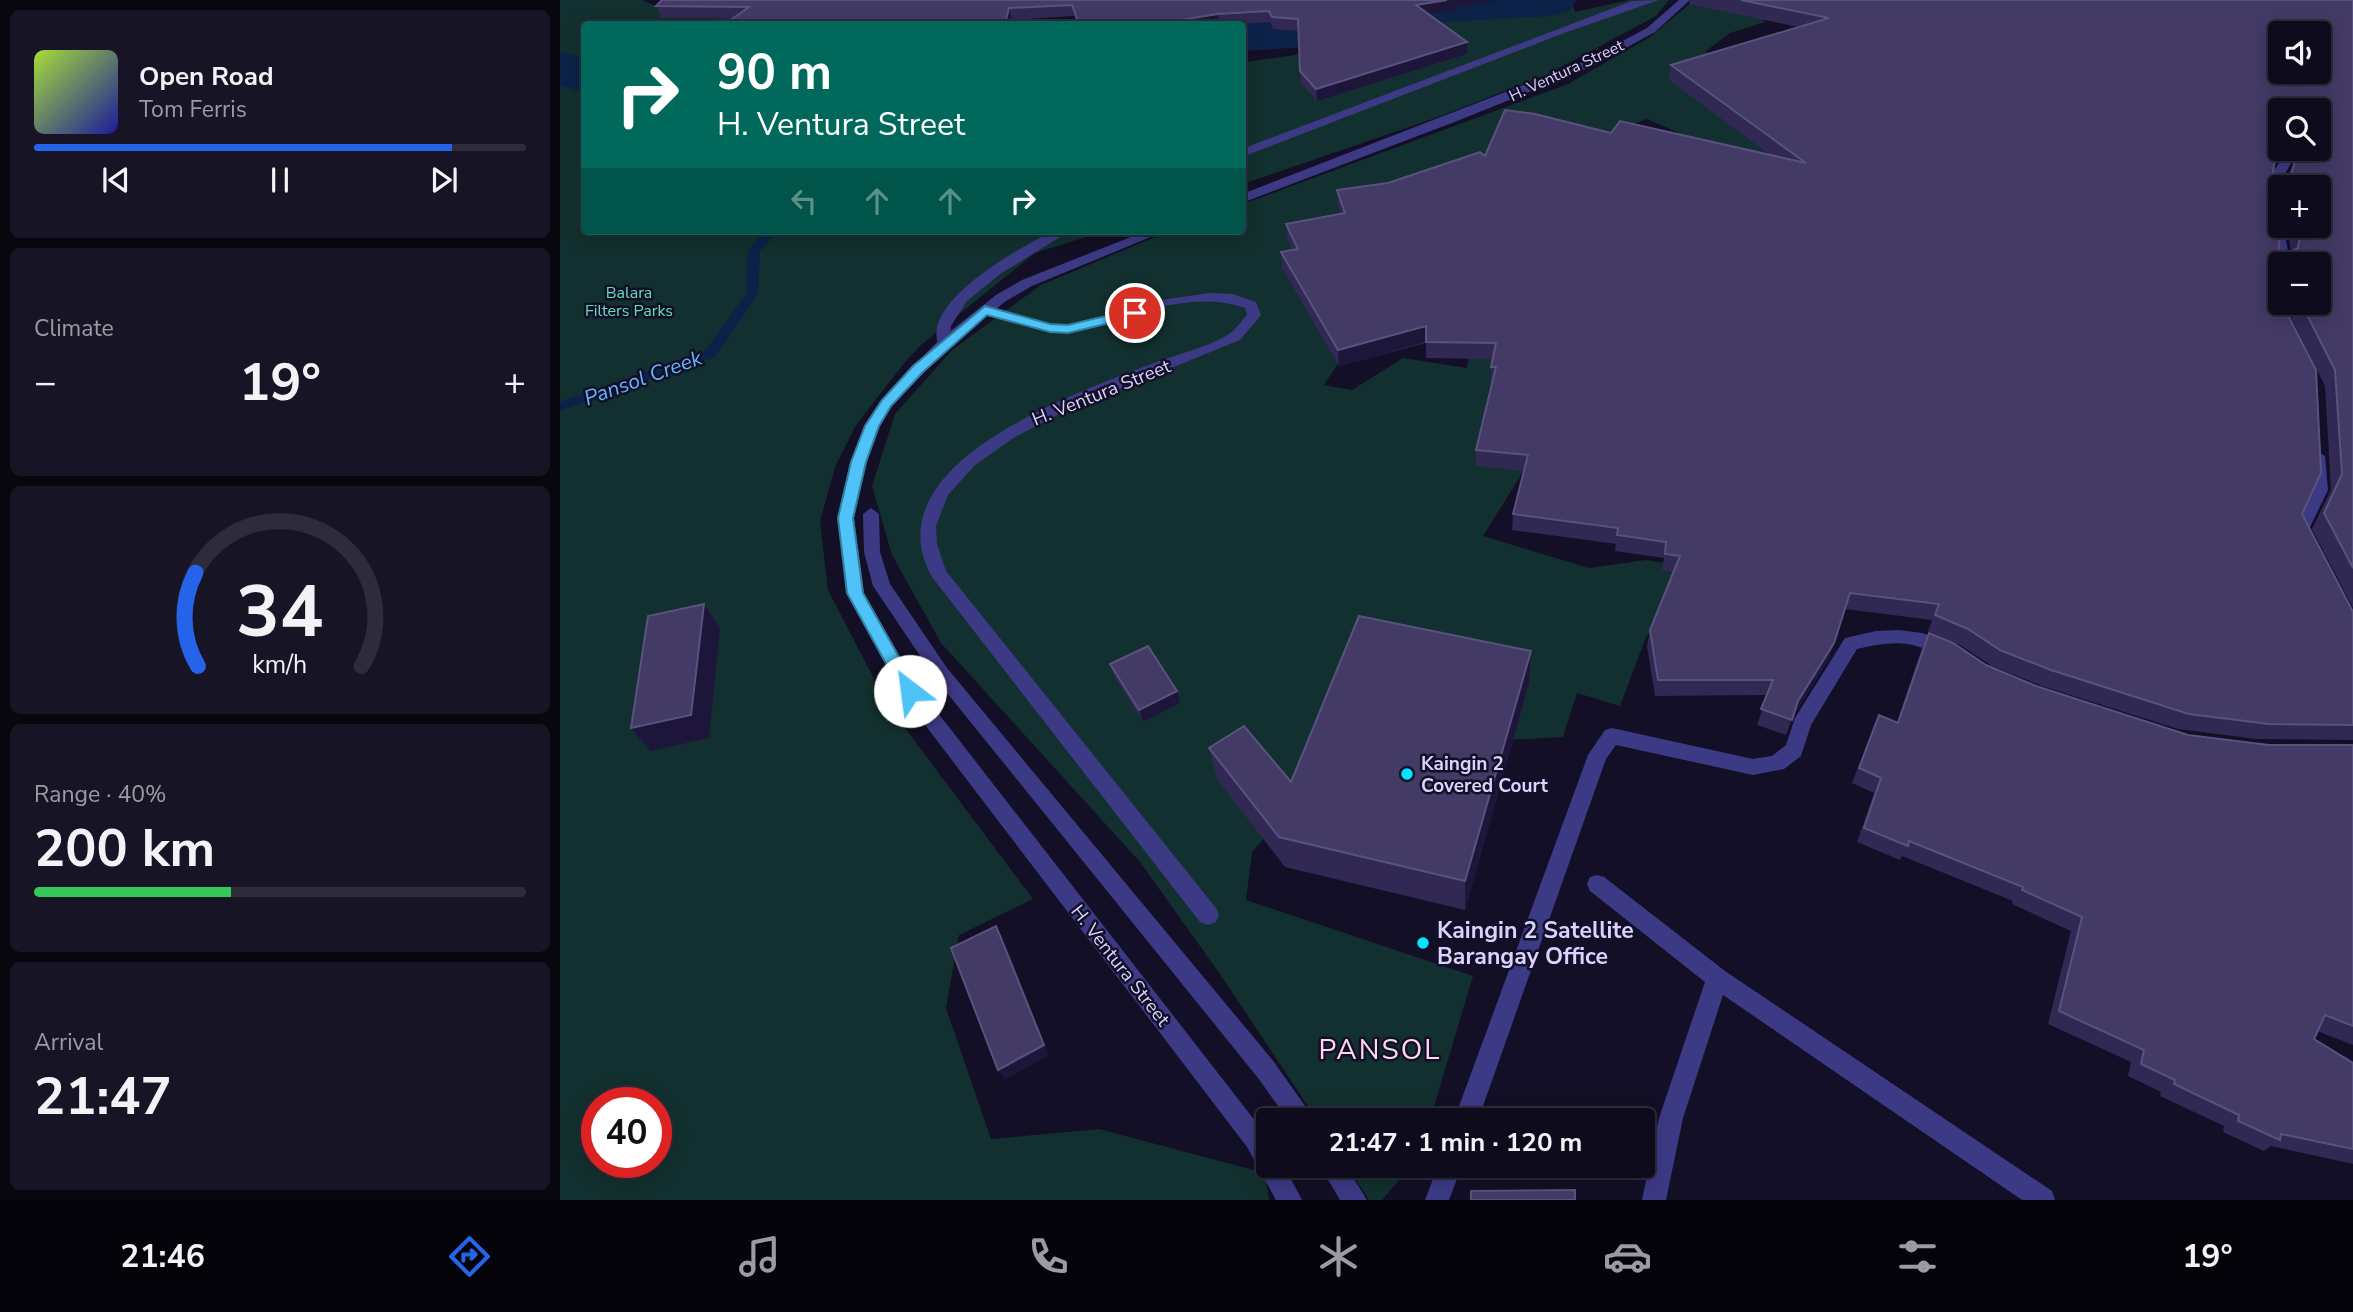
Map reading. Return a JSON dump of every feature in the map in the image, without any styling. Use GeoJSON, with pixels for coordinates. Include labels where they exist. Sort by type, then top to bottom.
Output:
{"type":"FeatureCollection","features":[{"type":"Feature","properties":{"kind":"street"},"geometry":{"type":"LineString","coordinates":[[1246,151],[1563,30],[1636,3],[1654,0]]}},
{"type":"Feature","properties":{"kind":"street","name":"H. Ventura Street"},"geometry":{"type":"LineString","coordinates":[[1246,197],[1558,76],[1641,35],[1660,23],[1685,0]]}},
{"type":"Feature","properties":{"kind":"street"},"geometry":{"type":"LineString","coordinates":[[2283,325],[2274,305],[2281,252],[2272,193],[2276,177],[2287,161]]}},
{"type":"Feature","properties":{"kind":"street"},"geometry":{"type":"LineString","coordinates":[[944,343],[944,327],[949,318],[982,280],[1056,235]]}},
{"type":"Feature","properties":{"kind":"street","name":"H. Ventura Street"},"geometry":{"type":"LineString","coordinates":[[1148,235],[1036,279],[1001,298],[944,343],[886,403],[872,426],[859,462],[846,518],[855,593],[910,691],[1256,1141]]}},
{"type":"Feature","properties":{"kind":"street","name":"H. Ventura Street"},"geometry":{"type":"LineString","coordinates":[[985,310],[1050,328],[1068,329],[1188,299],[1213,296],[1238,298],[1251,305],[1254,315],[1235,337],[1057,407],[1013,429],[974,457],[950,484],[935,503],[928,526],[929,545],[938,573],[1208,915]]}},
{"type":"Feature","properties":{"kind":"street"},"geometry":{"type":"LineString","coordinates":[[2312,551],[2301,529],[2320,490],[2316,435]]}},
{"type":"Feature","properties":{"kind":"street"},"geometry":{"type":"LineString","coordinates":[[871,514],[872,552],[882,586],[941,673],[1266,1070],[1294,1108]]}},
{"type":"Feature","properties":{"kind":"street"},"geometry":{"type":"LineString","coordinates":[[1470,1108],[1598,755],[1612,736],[1753,767],[1777,763],[1794,750],[1802,723],[1851,643],[1896,635],[1927,640],[1964,659]]}},
{"type":"Feature","properties":{"kind":"street"},"geometry":{"type":"LineString","coordinates":[[1597,884],[1717,978],[2043,1200]]}},
{"type":"Feature","properties":{"kind":"street"},"geometry":{"type":"LineString","coordinates":[[1654,1200],[1671,1118],[1717,978]]}},
{"type":"Feature","properties":{"kind":"street","name":"H. Ventura Street"},"geometry":{"type":"LineString","coordinates":[[1278,1178],[1290,1200]]}},
{"type":"Feature","properties":{"kind":"street"},"geometry":{"type":"LineString","coordinates":[[1340,1178],[1355,1200]]}},
{"type":"Feature","properties":{"kind":"street"},"geometry":{"type":"LineString","coordinates":[[1437,1200],[1445,1178]]}},
{"type":"Feature","properties":{"kind":"green space","name":"Balara Filters Parks"},"geometry":{"type":"Polygon","coordinates":[[[560,0],[642,0],[660,8],[711,0],[870,0],[733,21],[581,21],[581,235],[1092,235],[1035,253],[921,345],[856,425],[835,467],[820,522],[828,590],[887,704],[1033,899],[959,935],[946,1008],[991,1139],[1099,1129],[1256,1171],[1256,1178],[1266,1178],[1269,1200],[560,1200],[560,0]]]}},
{"type":"Feature","properties":{"kind":"green space"},"geometry":{"type":"Polygon","coordinates":[[[1629,0],[1669,0],[1656,16],[1546,75],[1441,116],[1246,183],[1246,62],[1329,50],[1413,31],[1444,11],[1572,3],[1575,12],[1629,0]]]}},
{"type":"Feature","properties":{"kind":"green space"},"geometry":{"type":"Polygon","coordinates":[[[1693,1],[1758,13],[1765,22],[1730,33],[1706,51],[1728,61],[1770,141],[1756,175],[1700,149],[1677,132],[1647,119],[1602,135],[1534,236],[1453,161],[1397,180],[1339,362],[1324,385],[1352,390],[1403,358],[1467,368],[1473,326],[1513,376],[1488,390],[1515,401],[1556,452],[1523,472],[1483,536],[1589,568],[1646,560],[1691,567],[1668,614],[1646,637],[1620,706],[1577,693],[1563,737],[1508,740],[1325,769],[1252,852],[1246,900],[1473,976],[1434,1108],[1309,1108],[1222,977],[1140,862],[941,643],[892,555],[872,486],[895,414],[952,350],[1041,285],[1160,235],[1246,235],[1246,203],[1568,84],[1650,37],[1693,1]]]}},
{"type":"Feature","properties":{"kind":"green space"},"geometry":{"type":"Polygon","coordinates":[[[1355,1178],[1401,1178],[1382,1200],[1369,1200],[1355,1178]]]}},
{"type":"Feature","properties":{"kind":"building"},"geometry":{"type":"Polygon","coordinates":[[[662,0],[1447,0],[1416,5],[1467,42],[1316,89],[1300,71],[1298,19],[1272,17],[1269,11],[1218,14],[1174,21],[1078,21],[1072,5],[1009,8],[1006,21],[729,21],[749,7],[656,6],[662,0]]]}},
{"type":"Feature","properties":{"kind":"building"},"geometry":{"type":"Polygon","coordinates":[[[1741,0],[2353,0],[2353,568],[2324,513],[2342,474],[2335,370],[2307,315],[2331,315],[2331,252],[2292,252],[2298,248],[2300,238],[2331,238],[2331,175],[2291,175],[2296,161],[2331,161],[2331,98],[2268,98],[2268,161],[2275,161],[2272,175],[2268,175],[2268,238],[2280,238],[2278,252],[2268,252],[2268,315],[2288,315],[2316,370],[2321,473],[2302,514],[2353,612],[2353,725],[2269,724],[2189,714],[2051,670],[2000,650],[1968,629],[1935,615],[1939,604],[1850,593],[1834,643],[1798,701],[1792,720],[1761,709],[1773,680],[1658,680],[1650,630],[1680,556],[1665,554],[1666,542],[1617,535],[1618,528],[1513,514],[1528,455],[1476,450],[1496,367],[1491,367],[1496,343],[1426,342],[1426,326],[1338,350],[1281,252],[1298,249],[1286,224],[1345,213],[1337,190],[1388,183],[1480,152],[1485,156],[1505,110],[1535,114],[1611,133],[1620,121],[1806,163],[1671,65],[1829,18],[1741,0]]]}},
{"type":"Feature","properties":{"kind":"building"},"geometry":{"type":"Polygon","coordinates":[[[704,604],[691,715],[631,728],[648,616],[704,604]]]}},
{"type":"Feature","properties":{"kind":"building","name":"Kaingin 2 Covered Court"},"geometry":{"type":"Polygon","coordinates":[[[1359,616],[1531,651],[1465,881],[1279,837],[1209,748],[1244,726],[1291,782],[1359,616]]]}},
{"type":"Feature","properties":{"kind":"building"},"geometry":{"type":"Polygon","coordinates":[[[1929,633],[1953,643],[1986,665],[2036,686],[2188,735],[2269,745],[2353,745],[2353,1026],[2325,1015],[2314,1039],[2353,1063],[2353,1149],[2281,1134],[2280,1140],[2238,1121],[2239,1115],[2174,1084],[2175,1080],[2141,1064],[2144,1050],[2059,1011],[2082,917],[2022,890],[2023,887],[1909,841],[1908,846],[1864,828],[1881,778],[1859,768],[1879,715],[1898,723],[1929,633]]]}},
{"type":"Feature","properties":{"kind":"building"},"geometry":{"type":"Polygon","coordinates":[[[1148,646],[1177,691],[1139,710],[1110,664],[1148,646]]]}},
{"type":"Feature","properties":{"kind":"building"},"geometry":{"type":"Polygon","coordinates":[[[996,926],[1044,1045],[998,1070],[951,948],[996,926]]]}},
{"type":"Feature","properties":{"kind":"building"},"geometry":{"type":"Polygon","coordinates":[[[1575,1190],[1575,1200],[1471,1200],[1471,1191],[1575,1190]]]}},
{"type":"Feature","properties":{"kind":"waterway"},"geometry":{"type":"LineString","coordinates":[[1246,34],[1359,27],[1444,6],[1550,0]]}},
{"type":"Feature","properties":{"kind":"waterway","name":"Pansol Creek"},"geometry":{"type":"LineString","coordinates":[[560,69],[581,73]]}},
{"type":"Feature","properties":{"kind":"waterway","name":"Pansol Creek"},"geometry":{"type":"LineString","coordinates":[[560,407],[710,354],[752,294],[754,250],[768,235]]}},
{"type":"Feature","properties":{"kind":"place","name":"Kaingin 2 Covered Court"},"geometry":{"type":"Point","coordinates":[1407,774]}},
{"type":"Feature","properties":{"kind":"place","name":"Kaingin 2 Satellite Barangay Office"},"geometry":{"type":"Point","coordinates":[1423,943]}},
{"type":"Feature","properties":{"kind":"district","name":"PANSOL"},"geometry":{"type":"Point","coordinates":[1380,1049]}},
{"type":"Feature","properties":{"kind":"route"},"geometry":{"type":"LineString","coordinates":[[910,691],[855,593],[846,518],[859,462],[872,426],[886,403],[918,369],[944,343],[985,310],[1050,328],[1068,329],[1135,313]]}}]}
